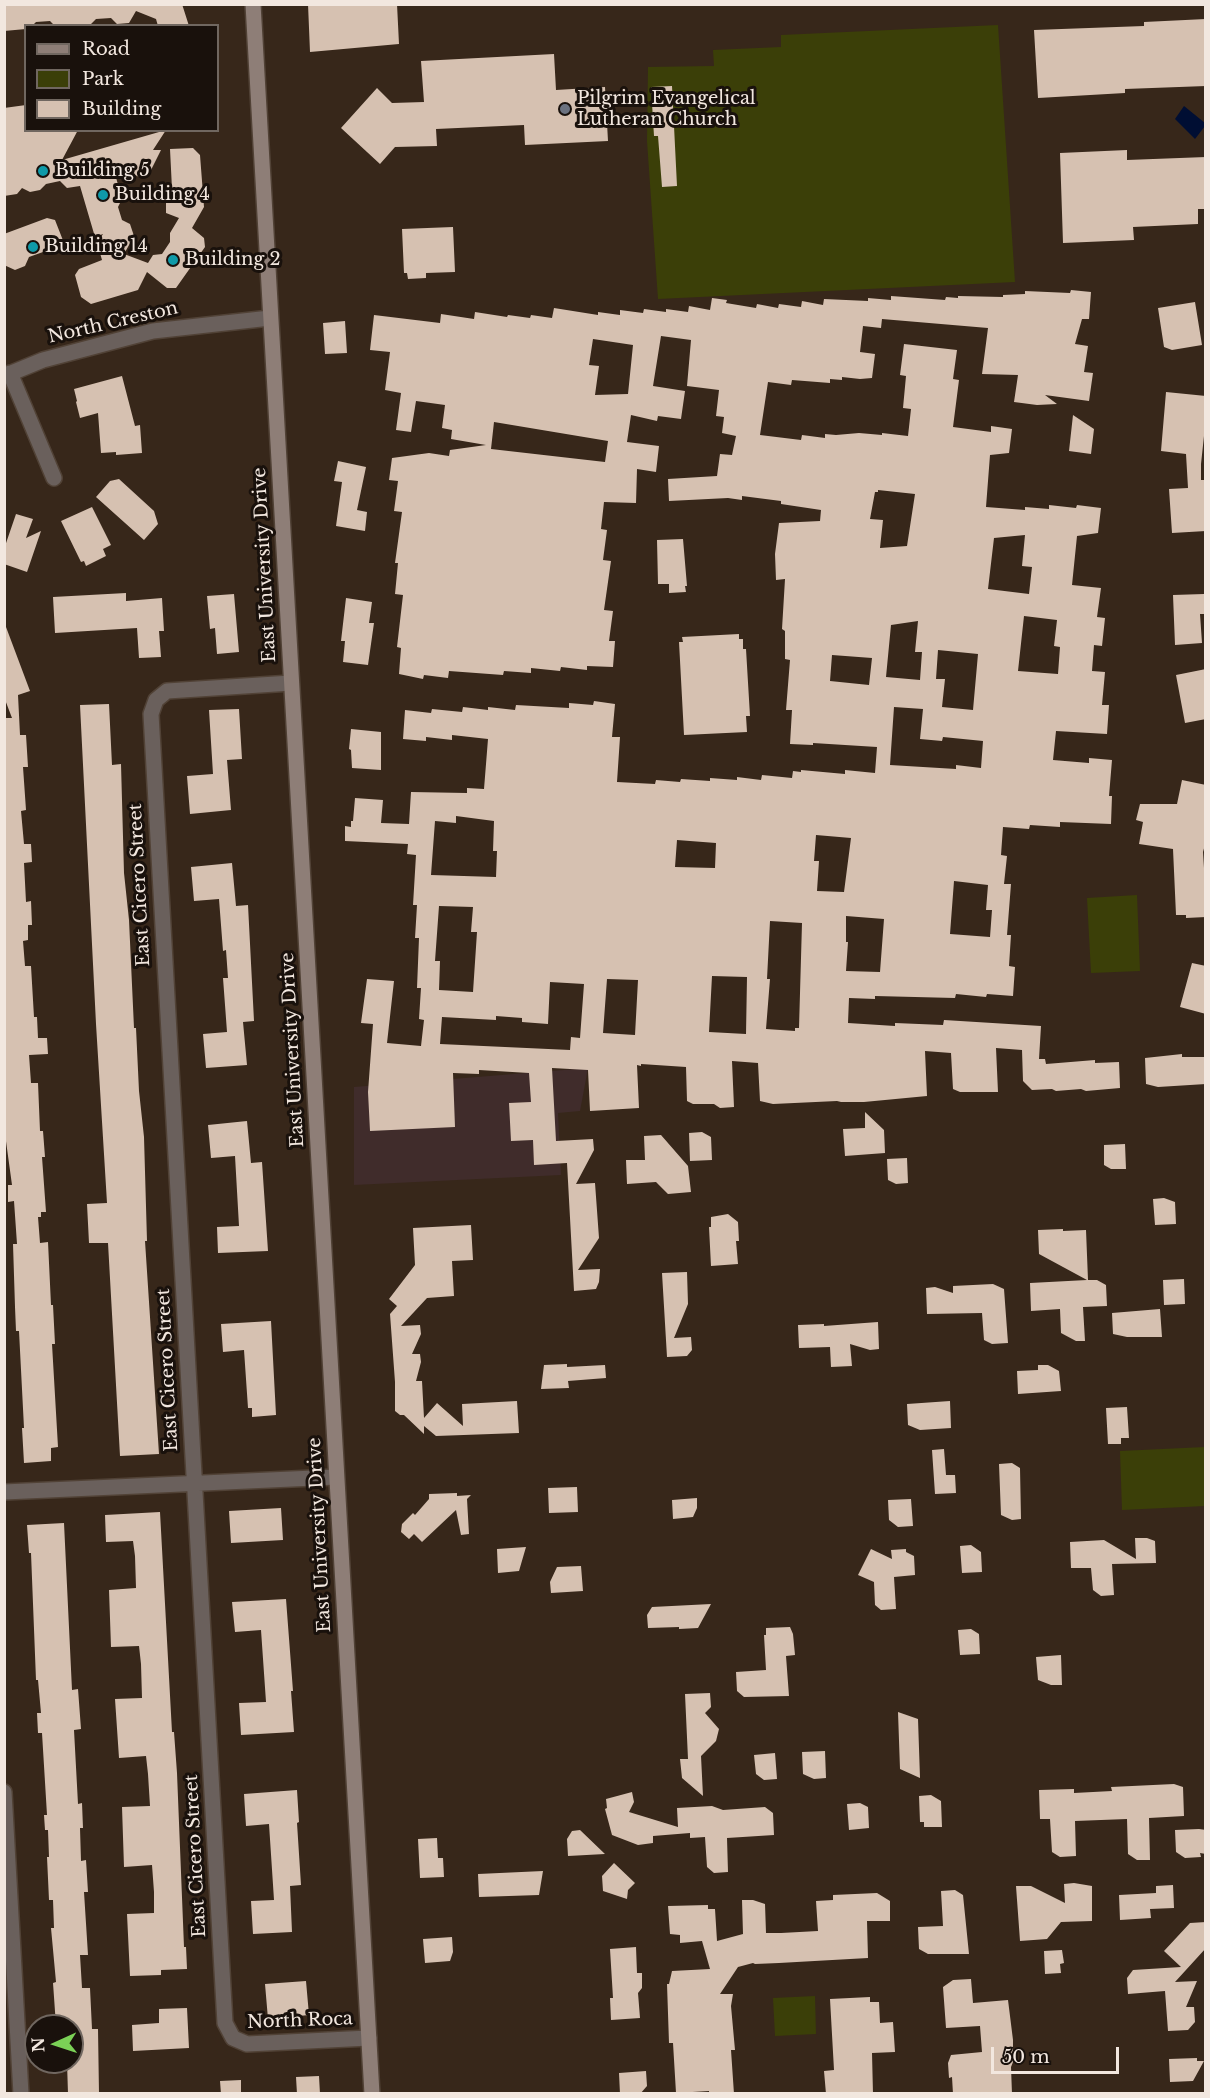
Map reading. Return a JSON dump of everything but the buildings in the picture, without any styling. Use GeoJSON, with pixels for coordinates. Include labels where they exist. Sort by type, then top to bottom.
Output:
{"type":"FeatureCollection","features":[{"type":"Feature","properties":{"kind":"main road","name":"East University Drive"},"geometry":{"type":"LineString","coordinates":[[253,4],[372,2094]]}},
{"type":"Feature","properties":{"kind":"street","name":"North Creston"},"geometry":{"type":"LineString","coordinates":[[7,374],[43,360],[153,331],[270,318]]}},
{"type":"Feature","properties":{"kind":"street"},"geometry":{"type":"LineString","coordinates":[[7,374],[54,478]]}},
{"type":"Feature","properties":{"kind":"street","name":"East Cicero Street"},"geometry":{"type":"LineString","coordinates":[[233,2038],[225,2024],[224,2014],[150,720],[156,700],[167,691],[291,683]]}},
{"type":"Feature","properties":{"kind":"street"},"geometry":{"type":"LineString","coordinates":[[4,1492],[336,1477]]}},
{"type":"Feature","properties":{"kind":"street"},"geometry":{"type":"LineString","coordinates":[[4,1792],[8,1931],[21,2094]]}},
{"type":"Feature","properties":{"kind":"street","name":"North Roca"},"geometry":{"type":"LineString","coordinates":[[233,2038],[239,2042],[255,2044],[369,2038]]}},
{"type":"Feature","properties":{"kind":"shaded area"},"geometry":{"type":"Polygon","coordinates":[[[588,1068],[580,1111],[558,1113],[561,1175],[354,1185],[354,1087],[588,1068]]]}},
{"type":"Feature","properties":{"kind":"green space"},"geometry":{"type":"Polygon","coordinates":[[[998,25],[1015,282],[658,299],[647,141],[648,67],[714,66],[713,50],[781,47],[781,35],[998,25]]]}},
{"type":"Feature","properties":{"kind":"green space"},"geometry":{"type":"Polygon","coordinates":[[[1137,895],[1140,971],[1091,973],[1087,898],[1137,895]]]}},
{"type":"Feature","properties":{"kind":"green space"},"geometry":{"type":"Polygon","coordinates":[[[1205,1447],[1205,1506],[1122,1510],[1120,1451],[1205,1447]]]}},
{"type":"Feature","properties":{"kind":"green space"},"geometry":{"type":"Polygon","coordinates":[[[815,1996],[816,2034],[775,2036],[773,1998],[815,1996]]]}},
{"type":"Feature","properties":{"kind":"water"},"geometry":{"type":"Polygon","coordinates":[[[1184,106],[1205,123],[1195,139],[1175,119],[1184,106]]]}},
{"type":"Feature","properties":{"kind":"place","name":"Pilgrim Evangelical Lutheran Church"},"geometry":{"type":"Point","coordinates":[565,109]}},
{"type":"Feature","properties":{"kind":"place","name":"Building 5"},"geometry":{"type":"Point","coordinates":[43,171]}},
{"type":"Feature","properties":{"kind":"place","name":"Building 4"},"geometry":{"type":"Point","coordinates":[103,195]}},
{"type":"Feature","properties":{"kind":"place","name":"Building 14"},"geometry":{"type":"Point","coordinates":[33,247]}},
{"type":"Feature","properties":{"kind":"place","name":"Building 2"},"geometry":{"type":"Point","coordinates":[173,260]}}]}
